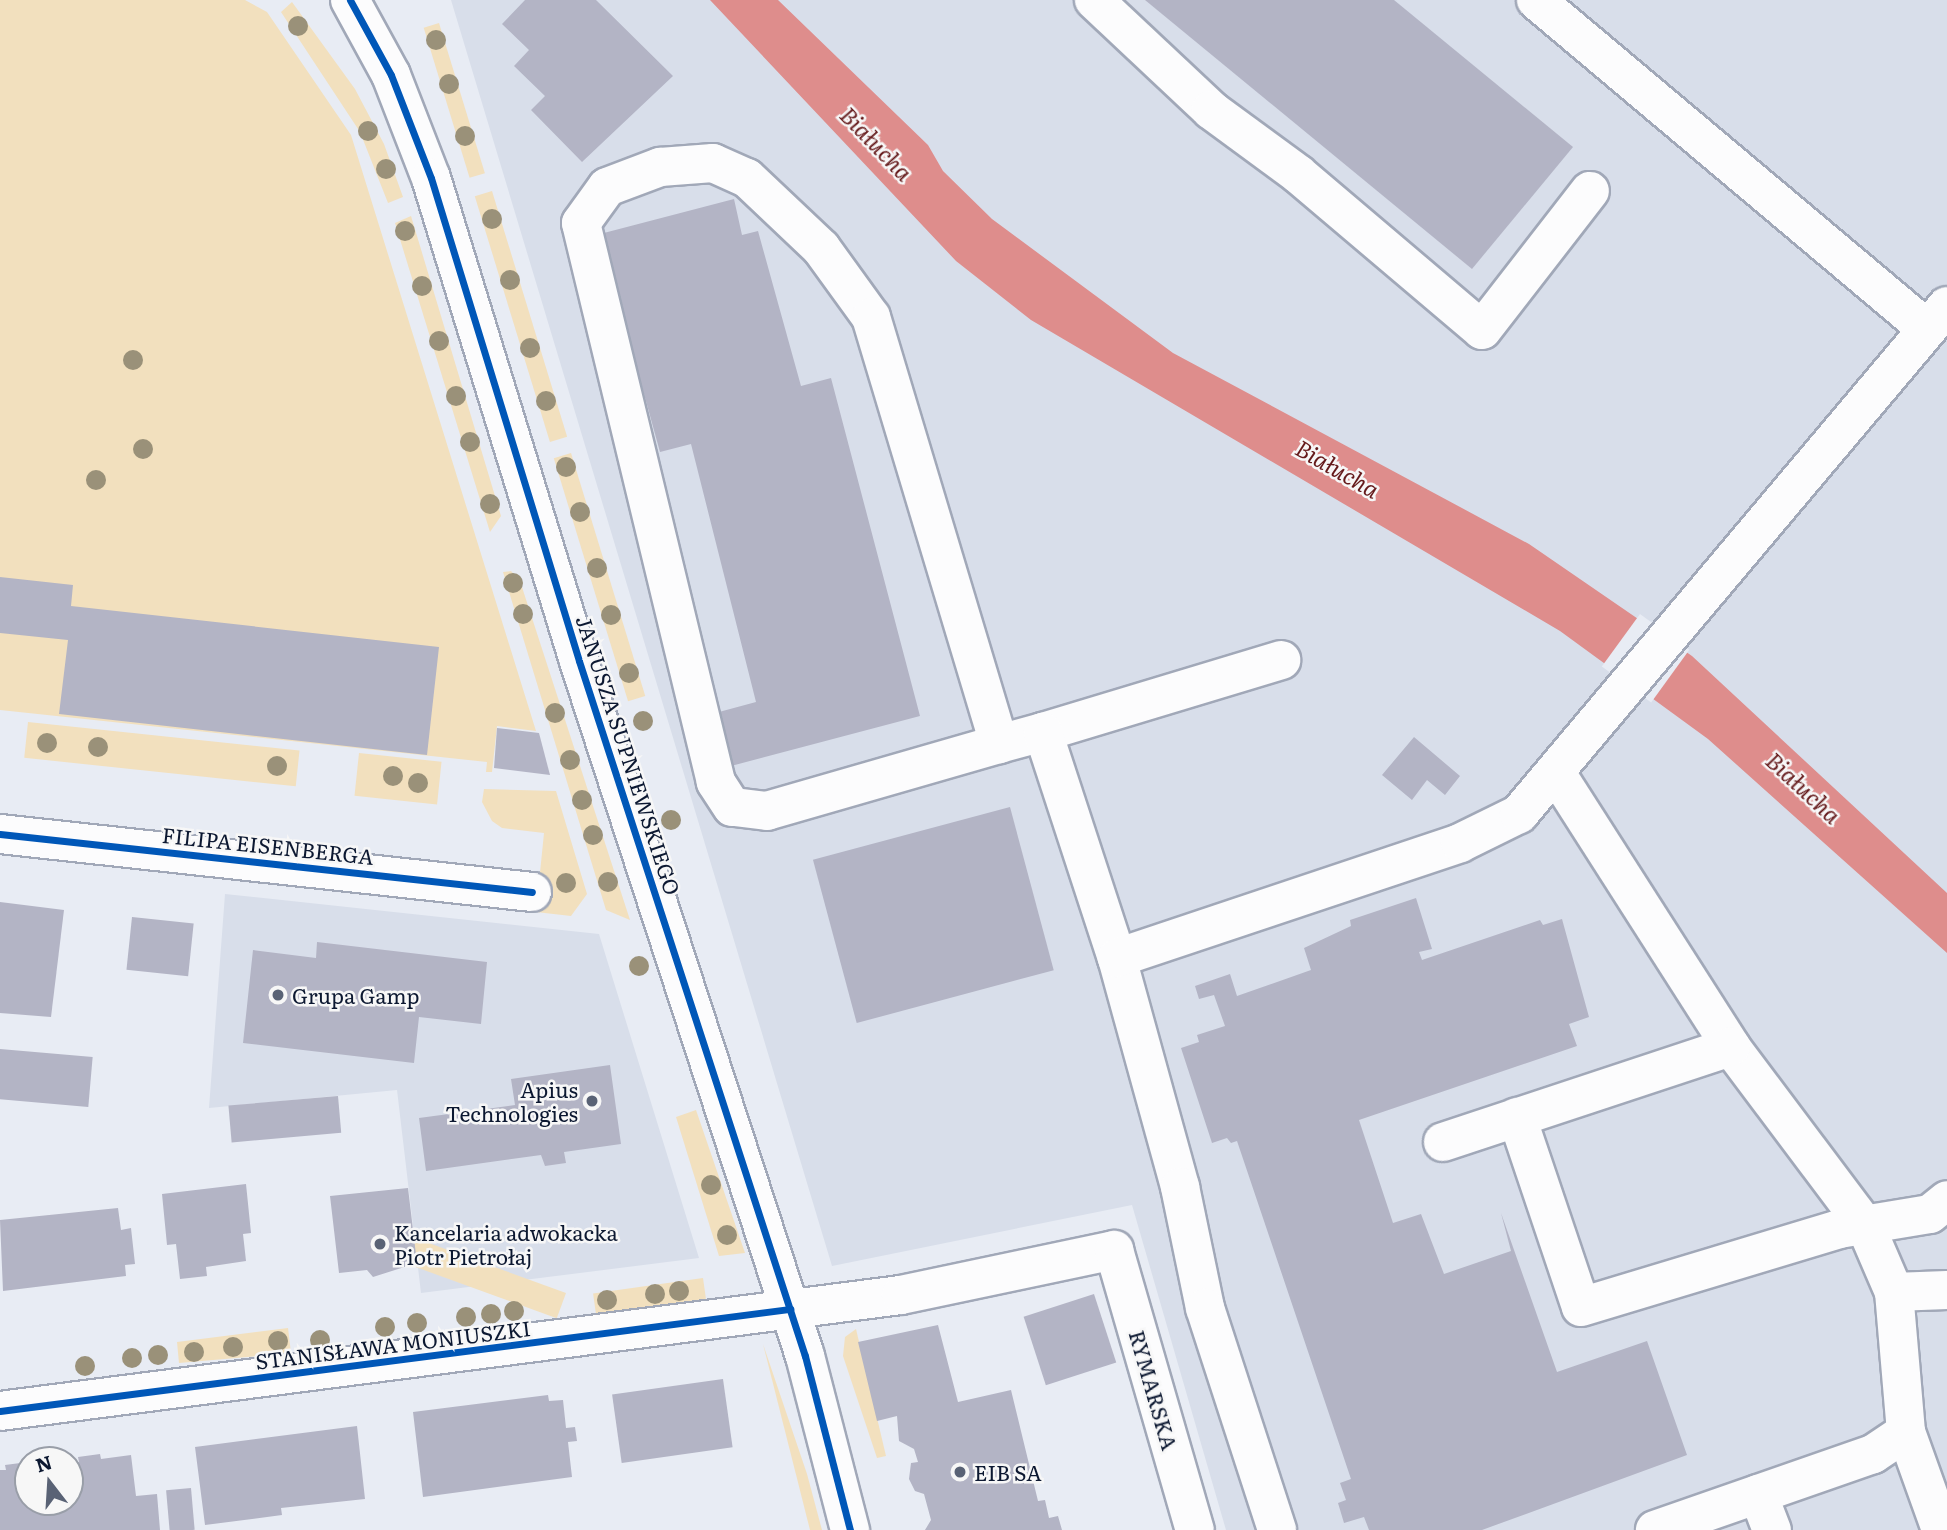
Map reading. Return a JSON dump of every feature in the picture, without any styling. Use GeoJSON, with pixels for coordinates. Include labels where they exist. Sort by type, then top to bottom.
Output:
{"type":"FeatureCollection","features":[{"type":"Feature","properties":{"kind":"street","name":"JANUSZA SUPNIEWSKIEGO"},"geometry":{"type":"LineString","coordinates":[[350,0],[391,75],[430,178],[579,661],[790,1309],[850,1530]]}},
{"type":"Feature","properties":{"kind":"street"},"geometry":{"type":"LineString","coordinates":[[1094,0],[1211,110],[1298,174],[1482,330],[1590,191]]}},
{"type":"Feature","properties":{"kind":"street"},"geometry":{"type":"LineString","coordinates":[[1117,958],[1460,844],[1519,814],[1714,578],[1937,318],[1536,0]]}},
{"type":"Feature","properties":{"kind":"street"},"geometry":{"type":"LineString","coordinates":[[999,744],[871,317],[821,248],[747,178],[713,163],[660,167],[607,187],[581,223],[716,782],[732,807],[767,811],[1043,732],[1281,660]]}},
{"type":"Feature","properties":{"kind":"street"},"geometry":{"type":"LineString","coordinates":[[1043,732],[1117,958],[1180,1187],[1205,1308],[1277,1530]]}},
{"type":"Feature","properties":{"kind":"street"},"geometry":{"type":"LineString","coordinates":[[1567,758],[1731,1047],[1866,1227],[1894,1292],[1906,1433],[1941,1530]]}},
{"type":"Feature","properties":{"kind":"street","name":"FILIPA EISENBERGA"},"geometry":{"type":"LineString","coordinates":[[0,834],[532,892]]}},
{"type":"Feature","properties":{"kind":"street"},"geometry":{"type":"LineString","coordinates":[[1443,1142],[1731,1047]]}},
{"type":"Feature","properties":{"kind":"street"},"geometry":{"type":"LineString","coordinates":[[1517,1118],[1581,1307],[1839,1229],[1866,1227],[1930,1214],[1947,1200]]}},
{"type":"Feature","properties":{"kind":"street","name":"STANISŁAWA MONIUSZKI"},"geometry":{"type":"LineString","coordinates":[[0,1411],[916,1292],[1114,1250]]}},
{"type":"Feature","properties":{"kind":"street","name":"RYMARSKA"},"geometry":{"type":"LineString","coordinates":[[1114,1250],[1195,1530]]}},
{"type":"Feature","properties":{"kind":"street"},"geometry":{"type":"LineString","coordinates":[[1894,1292],[1947,1290]]}},
{"type":"Feature","properties":{"kind":"street"},"geometry":{"type":"LineString","coordinates":[[1665,1528],[1873,1454],[1906,1433]]}},
{"type":"Feature","properties":{"kind":"street"},"geometry":{"type":"LineString","coordinates":[[1758,1494],[1772,1530]]}},
{"type":"Feature","properties":{"kind":"shaded area"},"geometry":{"type":"Polygon","coordinates":[[[0,0],[245,0],[267,12],[351,135],[536,731],[497,726],[492,772],[486,772],[487,762],[0,710],[0,0]]]}},
{"type":"Feature","properties":{"kind":"shaded area"},"geometry":{"type":"Polygon","coordinates":[[[451,0],[1947,0],[1947,1530],[1226,1530],[1132,1205],[832,1266],[451,0]]]}},
{"type":"Feature","properties":{"kind":"shaded area"},"geometry":{"type":"Polygon","coordinates":[[[292,2],[355,89],[384,144],[403,197],[388,203],[360,132],[281,12],[292,2]]]}},
{"type":"Feature","properties":{"kind":"shaded area"},"geometry":{"type":"Polygon","coordinates":[[[439,23],[485,173],[470,178],[424,28],[439,23]]]}},
{"type":"Feature","properties":{"kind":"shaded area"},"geometry":{"type":"Polygon","coordinates":[[[492,191],[567,437],[550,442],[475,196],[492,191]]]}},
{"type":"Feature","properties":{"kind":"shaded area"},"geometry":{"type":"Polygon","coordinates":[[[411,216],[501,516],[490,532],[395,223],[411,216]]]}},
{"type":"Feature","properties":{"kind":"shaded area"},"geometry":{"type":"Polygon","coordinates":[[[571,453],[645,696],[628,701],[554,458],[571,453]]]}},
{"type":"Feature","properties":{"kind":"shaded area"},"geometry":{"type":"Polygon","coordinates":[[[511,571],[520,581],[630,920],[606,910],[503,572],[511,571]]]}},
{"type":"Feature","properties":{"kind":"shaded area"},"geometry":{"type":"Polygon","coordinates":[[[28,722],[300,751],[296,786],[24,758],[28,722]]]}},
{"type":"Feature","properties":{"kind":"shaded area"},"geometry":{"type":"Polygon","coordinates":[[[359,753],[442,762],[437,804],[355,796],[359,753]]]}},
{"type":"Feature","properties":{"kind":"shaded area"},"geometry":{"type":"Polygon","coordinates":[[[484,789],[556,791],[587,894],[571,916],[536,912],[544,833],[502,828],[492,821],[482,802],[484,789]]]}},
{"type":"Feature","properties":{"kind":"shaded area"},"geometry":{"type":"Polygon","coordinates":[[[225,894],[599,934],[699,1258],[421,1293],[397,1090],[209,1108],[225,894]]]}},
{"type":"Feature","properties":{"kind":"shaded area"},"geometry":{"type":"Polygon","coordinates":[[[696,1110],[745,1253],[719,1256],[676,1117],[696,1110]]]}},
{"type":"Feature","properties":{"kind":"shaded area"},"geometry":{"type":"Polygon","coordinates":[[[372,1223],[566,1293],[557,1318],[363,1248],[372,1223]]]}},
{"type":"Feature","properties":{"kind":"shaded area"},"geometry":{"type":"Polygon","coordinates":[[[703,1278],[706,1299],[596,1314],[593,1293],[703,1278]]]}},
{"type":"Feature","properties":{"kind":"shaded area"},"geometry":{"type":"Polygon","coordinates":[[[288,1328],[291,1353],[179,1363],[177,1342],[288,1328]]]}},
{"type":"Feature","properties":{"kind":"shaded area"},"geometry":{"type":"Polygon","coordinates":[[[856,1329],[886,1456],[877,1458],[843,1356],[845,1337],[856,1329]]]}},
{"type":"Feature","properties":{"kind":"shaded area"},"geometry":{"type":"Polygon","coordinates":[[[763,1344],[807,1474],[822,1530],[810,1530],[763,1344]]]}},
{"type":"Feature","properties":{"kind":"water","name":"Białucha"},"geometry":{"type":"Polygon","coordinates":[[[710,0],[778,0],[928,145],[943,171],[992,219],[1173,353],[1529,544],[1692,656],[1947,893],[1947,953],[1708,739],[1560,631],[1031,320],[956,261],[710,0]]]}},
{"type":"Feature","properties":{"kind":"pier"},"geometry":{"type":"Polygon","coordinates":[[[1640,614],[1689,650],[1651,702],[1602,667],[1640,614]]]}},
{"type":"Feature","properties":{"kind":"building"},"geometry":{"type":"Polygon","coordinates":[[[525,0],[596,0],[673,76],[582,162],[531,110],[545,96],[514,66],[529,50],[502,24],[525,0]]]}},
{"type":"Feature","properties":{"kind":"building"},"geometry":{"type":"Polygon","coordinates":[[[1145,0],[1394,0],[1573,147],[1472,269],[1145,0]]]}},
{"type":"Feature","properties":{"kind":"building"},"geometry":{"type":"Polygon","coordinates":[[[734,199],[742,235],[758,231],[801,386],[831,378],[920,716],[731,766],[719,712],[756,702],[691,444],[660,452],[600,234],[734,199]]]}},
{"type":"Feature","properties":{"kind":"building"},"geometry":{"type":"Polygon","coordinates":[[[0,577],[73,585],[71,606],[439,647],[427,755],[59,714],[68,640],[0,633],[0,577]]]}},
{"type":"Feature","properties":{"kind":"building"},"geometry":{"type":"Polygon","coordinates":[[[497,728],[539,733],[550,775],[494,768],[497,728]]]}},
{"type":"Feature","properties":{"kind":"building"},"geometry":{"type":"Polygon","coordinates":[[[1414,737],[1460,776],[1445,795],[1427,780],[1412,800],[1382,775],[1414,737]]]}},
{"type":"Feature","properties":{"kind":"building"},"geometry":{"type":"Polygon","coordinates":[[[1010,807],[1054,970],[857,1023],[813,860],[1010,807]]]}},
{"type":"Feature","properties":{"kind":"building"},"geometry":{"type":"Polygon","coordinates":[[[1416,898],[1432,949],[1419,952],[1422,960],[1540,920],[1543,925],[1562,919],[1589,1017],[1569,1024],[1577,1046],[1359,1120],[1393,1223],[1421,1214],[1444,1274],[1511,1251],[1501,1213],[1557,1372],[1647,1341],[1687,1455],[1482,1530],[1369,1530],[1364,1517],[1344,1523],[1338,1503],[1346,1500],[1340,1483],[1351,1479],[1237,1141],[1231,1143],[1227,1138],[1212,1143],[1181,1048],[1199,1042],[1197,1035],[1225,1026],[1214,995],[1199,999],[1195,986],[1230,974],[1237,996],[1311,970],[1304,948],[1351,926],[1350,920],[1416,898]]]}},
{"type":"Feature","properties":{"kind":"building"},"geometry":{"type":"Polygon","coordinates":[[[0,902],[64,910],[51,1017],[0,1013],[0,902]]]}},
{"type":"Feature","properties":{"kind":"building"},"geometry":{"type":"Polygon","coordinates":[[[132,917],[194,923],[188,976],[126,970],[132,917]]]}},
{"type":"Feature","properties":{"kind":"building"},"geometry":{"type":"Polygon","coordinates":[[[317,942],[487,962],[481,1024],[419,1017],[414,1063],[243,1043],[253,950],[316,958],[317,942]]]}},
{"type":"Feature","properties":{"kind":"building"},"geometry":{"type":"Polygon","coordinates":[[[0,1049],[93,1057],[88,1107],[0,1099],[0,1049]]]}},
{"type":"Feature","properties":{"kind":"building"},"geometry":{"type":"Polygon","coordinates":[[[610,1065],[621,1144],[564,1152],[566,1163],[545,1166],[541,1155],[426,1171],[419,1118],[515,1105],[511,1079],[610,1065]]]}},
{"type":"Feature","properties":{"kind":"building"},"geometry":{"type":"Polygon","coordinates":[[[338,1096],[341,1133],[232,1142],[228,1106],[338,1096]]]}},
{"type":"Feature","properties":{"kind":"building"},"geometry":{"type":"Polygon","coordinates":[[[246,1184],[251,1233],[243,1234],[246,1261],[206,1267],[207,1276],[180,1279],[176,1244],[167,1245],[162,1194],[246,1184]]]}},
{"type":"Feature","properties":{"kind":"building"},"geometry":{"type":"Polygon","coordinates":[[[408,1188],[417,1263],[373,1277],[367,1270],[339,1273],[330,1196],[408,1188]]]}},
{"type":"Feature","properties":{"kind":"building"},"geometry":{"type":"Polygon","coordinates":[[[118,1208],[121,1230],[131,1228],[135,1264],[125,1265],[126,1276],[3,1291],[0,1220],[118,1208]]]}},
{"type":"Feature","properties":{"kind":"building"},"geometry":{"type":"Polygon","coordinates":[[[1094,1294],[1116,1362],[1046,1385],[1024,1317],[1094,1294]]]}},
{"type":"Feature","properties":{"kind":"building"},"geometry":{"type":"Polygon","coordinates":[[[938,1325],[958,1402],[1011,1390],[1038,1501],[1045,1500],[1049,1518],[1058,1516],[1062,1530],[925,1530],[931,1520],[924,1494],[915,1491],[909,1479],[911,1463],[918,1462],[914,1449],[899,1441],[897,1416],[877,1421],[858,1342],[938,1325]]]}},
{"type":"Feature","properties":{"kind":"building"},"geometry":{"type":"Polygon","coordinates":[[[723,1379],[733,1447],[622,1463],[612,1395],[723,1379]]]}},
{"type":"Feature","properties":{"kind":"building"},"geometry":{"type":"Polygon","coordinates":[[[548,1395],[549,1401],[563,1400],[566,1428],[575,1427],[577,1441],[568,1442],[572,1477],[423,1497],[413,1412],[548,1395]]]}},
{"type":"Feature","properties":{"kind":"building"},"geometry":{"type":"Polygon","coordinates":[[[357,1426],[365,1499],[281,1508],[282,1515],[205,1525],[195,1447],[357,1426]]]}},
{"type":"Feature","properties":{"kind":"building"},"geometry":{"type":"Polygon","coordinates":[[[100,1454],[101,1459],[131,1455],[136,1496],[157,1494],[160,1530],[0,1530],[0,1470],[6,1470],[5,1465],[14,1464],[14,1516],[84,1516],[84,1456],[100,1454]]]}},
{"type":"Feature","properties":{"kind":"building"},"geometry":{"type":"Polygon","coordinates":[[[191,1488],[195,1530],[170,1530],[166,1490],[191,1488]]]}},
{"type":"Feature","properties":{"kind":"cycle path"},"geometry":{"type":"LineString","coordinates":[[350,0],[391,75],[431,178],[579,661],[805,1356],[850,1530]]}},
{"type":"Feature","properties":{"kind":"cycle path"},"geometry":{"type":"LineString","coordinates":[[0,834],[532,892]]}},
{"type":"Feature","properties":{"kind":"cycle path"},"geometry":{"type":"LineString","coordinates":[[0,1411],[790,1309]]}},
{"type":"Feature","properties":{"kind":"place","name":"Grupa Gamp"},"geometry":{"type":"Point","coordinates":[278,995]}},
{"type":"Feature","properties":{"kind":"place","name":"Apius Technologies"},"geometry":{"type":"Point","coordinates":[592,1101]}},
{"type":"Feature","properties":{"kind":"place","name":"Kancelaria adwokacka Piotr Pietrołaj"},"geometry":{"type":"Point","coordinates":[380,1244]}},
{"type":"Feature","properties":{"kind":"place","name":"EIB SA"},"geometry":{"type":"Point","coordinates":[960,1472]}}]}
